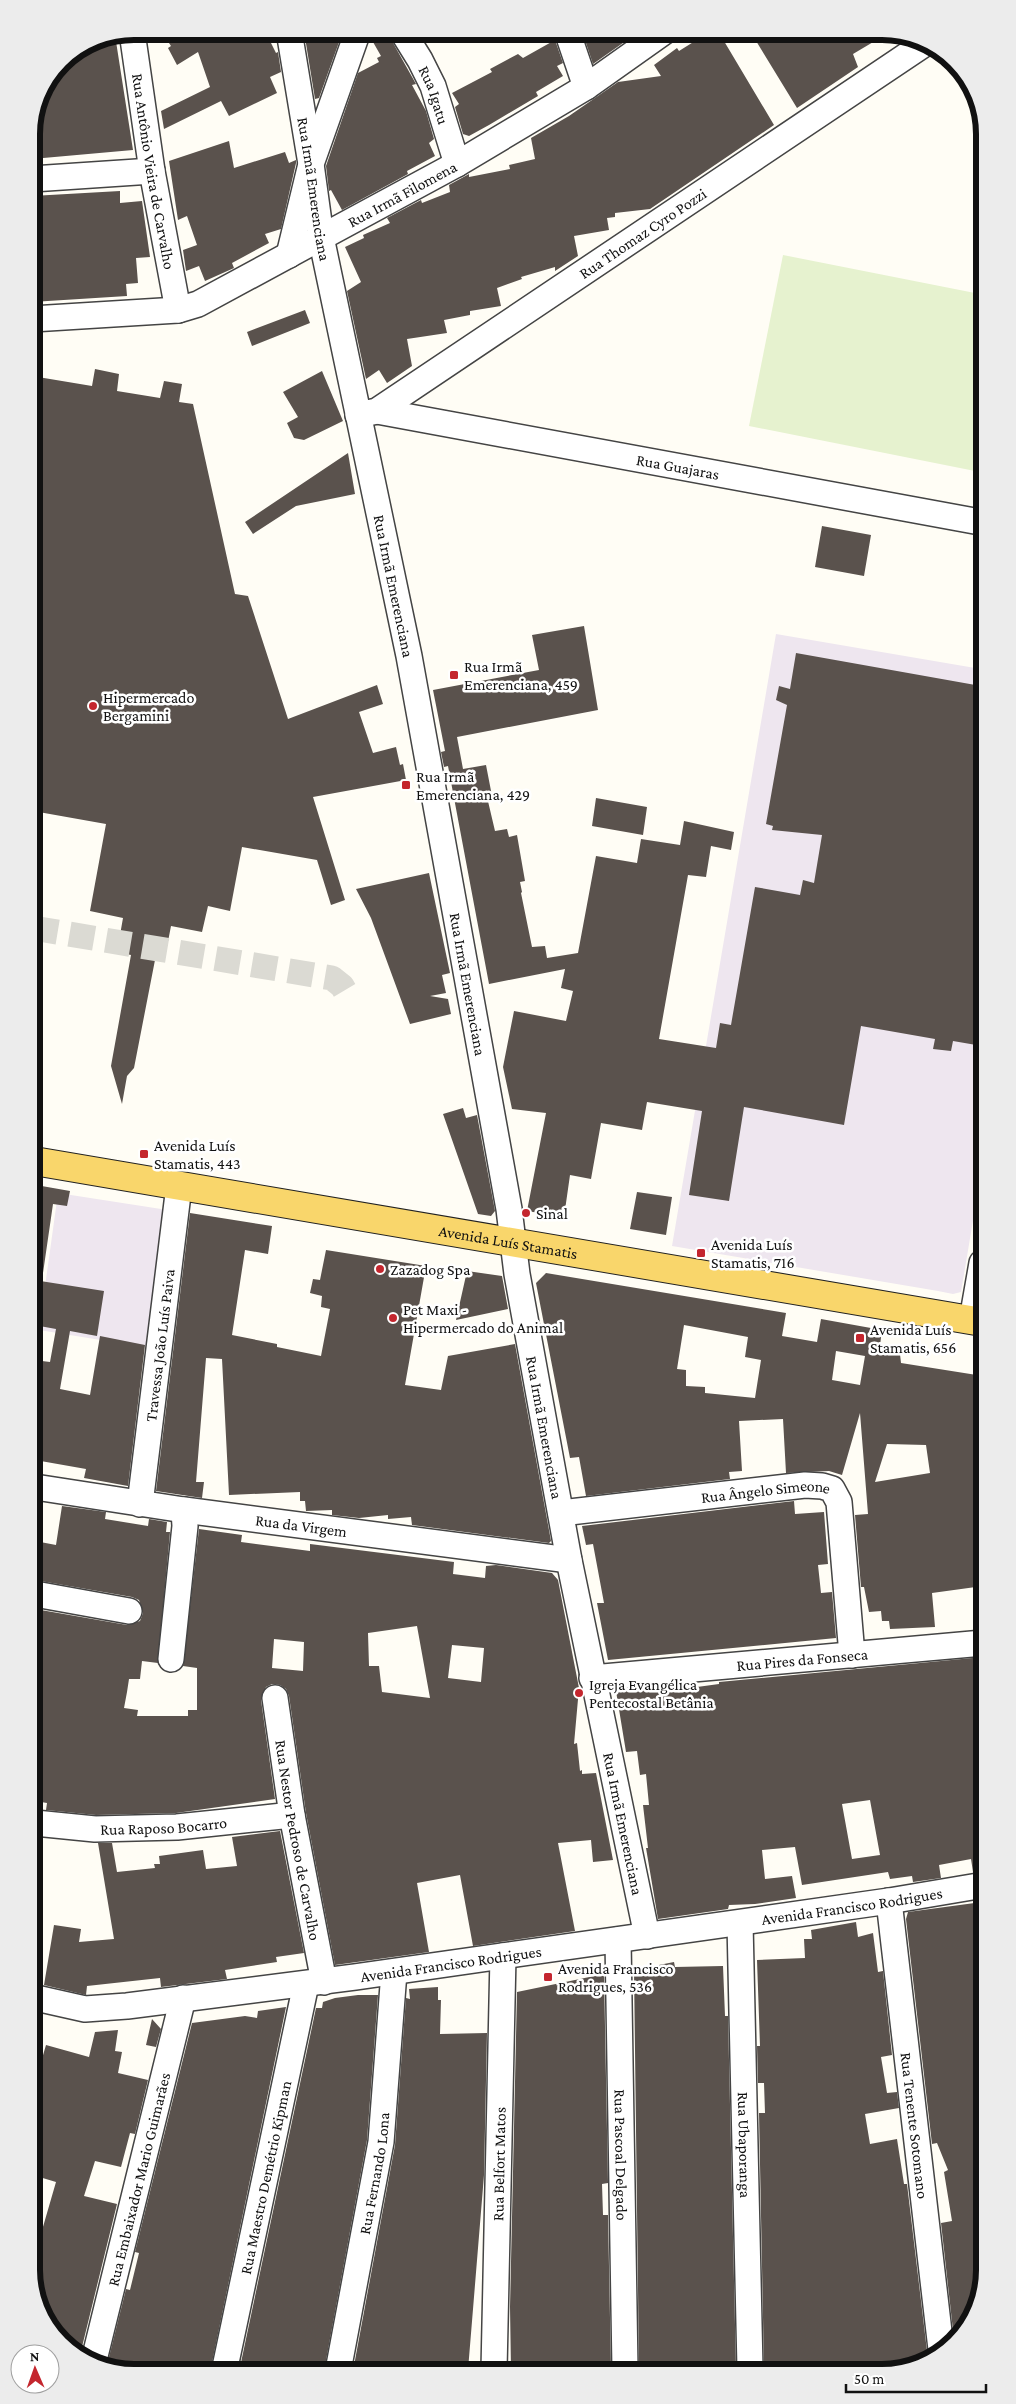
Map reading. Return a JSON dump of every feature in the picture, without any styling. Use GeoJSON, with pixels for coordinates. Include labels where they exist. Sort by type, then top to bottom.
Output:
{"type":"FeatureCollection","features":[{"type":"Feature","properties":{"kind":"main road","name":"Avenida Luís Stamatis"},"geometry":{"type":"LineString","coordinates":[[40,1162],[976,1321]]}},
{"type":"Feature","properties":{"kind":"street","name":"Rua Antônio Vieira de Carvalho"},"geometry":{"type":"LineString","coordinates":[[133,40],[152,171],[178,310]]}},
{"type":"Feature","properties":{"kind":"street","name":"Rua Irmã Emerenciana"},"geometry":{"type":"LineString","coordinates":[[291,40],[312,164],[321,237],[368,413],[409,656],[514,1242],[517,1274],[569,1560],[647,1936]]}},
{"type":"Feature","properties":{"kind":"street"},"geometry":{"type":"LineString","coordinates":[[289,255],[312,164],[355,40]]}},
{"type":"Feature","properties":{"kind":"street","name":"Rua Igatu"},"geometry":{"type":"LineString","coordinates":[[408,40],[433,86],[457,164]]}},
{"type":"Feature","properties":{"kind":"street"},"geometry":{"type":"LineString","coordinates":[[570,40],[586,87]]}},
{"type":"Feature","properties":{"kind":"street","name":"Rua Irmã Filomena"},"geometry":{"type":"LineString","coordinates":[[40,319],[178,310],[198,304],[457,164],[586,87],[652,40]]}},
{"type":"Feature","properties":{"kind":"street","name":"Rua Thomaz Cyro Pozzi"},"geometry":{"type":"LineString","coordinates":[[368,413],[919,47]]}},
{"type":"Feature","properties":{"kind":"street"},"geometry":{"type":"LineString","coordinates":[[40,178],[152,171]]}},
{"type":"Feature","properties":{"kind":"street","name":"Rua Guajaras"},"geometry":{"type":"LineString","coordinates":[[368,413],[976,521]]}},
{"type":"Feature","properties":{"kind":"street","name":"Travessa João Luís Paiva"},"geometry":{"type":"LineString","coordinates":[[140,1504],[179,1186]]}},
{"type":"Feature","properties":{"kind":"street","name":"Rua Ângelo Simeone"},"geometry":{"type":"LineString","coordinates":[[561,1513],[805,1485],[822,1486],[832,1489],[839,1502],[852,1655]]}},
{"type":"Feature","properties":{"kind":"street","name":"Rua da Virgem"},"geometry":{"type":"LineString","coordinates":[[40,1488],[140,1504],[569,1560]]}},
{"type":"Feature","properties":{"kind":"street"},"geometry":{"type":"LineString","coordinates":[[171,1659],[185,1526],[184,1510]]}},
{"type":"Feature","properties":{"kind":"street"},"geometry":{"type":"LineString","coordinates":[[40,1595],[130,1611]]}},
{"type":"Feature","properties":{"kind":"street","name":"Rua Pires da Fonseca"},"geometry":{"type":"LineString","coordinates":[[592,1678],[976,1644]]}},
{"type":"Feature","properties":{"kind":"street","name":"Rua Nestor Pedroso de Carvalho"},"geometry":{"type":"LineString","coordinates":[[275,1698],[315,1983]]}},
{"type":"Feature","properties":{"kind":"street","name":"Rua Raposo Bocarro"},"geometry":{"type":"LineString","coordinates":[[40,1822],[95,1829],[178,1827],[292,1815]]}},
{"type":"Feature","properties":{"kind":"street","name":"Avenida Francisco Rodrigues"},"geometry":{"type":"LineString","coordinates":[[40,1999],[85,2009],[127,2006],[394,1972],[740,1923],[976,1886]]}},
{"type":"Feature","properties":{"kind":"street","name":"Rua Tenente Sotomano"},"geometry":{"type":"LineString","coordinates":[[888,1901],[939,2345]]}},
{"type":"Feature","properties":{"kind":"street","name":"Rua Ubaporanga"},"geometry":{"type":"LineString","coordinates":[[740,1923],[750,2364]]}},
{"type":"Feature","properties":{"kind":"street","name":"Rua Pascoal Delgado"},"geometry":{"type":"LineString","coordinates":[[618,1940],[625,2364]]}},
{"type":"Feature","properties":{"kind":"street","name":"Rua Belfort Matos"},"geometry":{"type":"LineString","coordinates":[[494,2364],[503,1956]]}},
{"type":"Feature","properties":{"kind":"street","name":"Rua Fernando Lona"},"geometry":{"type":"LineString","coordinates":[[339,2364],[381,2142],[394,1972]]}},
{"type":"Feature","properties":{"kind":"street","name":"Rua Maestro Demétrio Kipman"},"geometry":{"type":"LineString","coordinates":[[226,2364],[315,1983]]}},
{"type":"Feature","properties":{"kind":"street","name":"Rua Embaixador Mario Guimarães"},"geometry":{"type":"LineString","coordinates":[[95,2355],[183,1998]]}},
{"type":"Feature","properties":{"kind":"shaded area"},"geometry":{"type":"Polygon","coordinates":[[[776,634],[976,668],[976,1203],[961,1292],[953,1294],[672,1246],[776,634]]]}},
{"type":"Feature","properties":{"kind":"shaded area"},"geometry":{"type":"Polygon","coordinates":[[[58,1193],[174,1211],[156,1349],[40,1330],[58,1193]]]}},
{"type":"Feature","properties":{"kind":"green space"},"geometry":{"type":"Polygon","coordinates":[[[783,255],[976,293],[976,471],[749,426],[783,255]]]}},
{"type":"Feature","properties":{"kind":"building"},"geometry":{"type":"Polygon","coordinates":[[[167,40],[270,40],[276,53],[278,52],[281,72],[270,77],[277,93],[229,116],[221,101],[164,129],[161,111],[210,87],[198,52],[177,65],[168,48],[171,46],[167,40]]]}},
{"type":"Feature","properties":{"kind":"building"},"geometry":{"type":"Polygon","coordinates":[[[305,40],[340,40],[319,98],[315,99],[305,40]]]}},
{"type":"Feature","properties":{"kind":"building"},"geometry":{"type":"Polygon","coordinates":[[[377,40],[391,40],[416,84],[412,85],[426,111],[434,139],[429,143],[435,156],[407,171],[408,174],[342,210],[331,190],[329,191],[326,166],[358,73],[379,62],[377,58],[381,56],[373,42],[377,40]]]}},
{"type":"Feature","properties":{"kind":"building"},"geometry":{"type":"Polygon","coordinates":[[[555,40],[563,63],[557,66],[563,76],[536,92],[538,96],[489,125],[469,136],[463,134],[455,107],[459,104],[452,93],[492,72],[490,69],[518,54],[523,58],[555,40]]]}},
{"type":"Feature","properties":{"kind":"building"},"geometry":{"type":"Polygon","coordinates":[[[585,40],[627,40],[593,64],[585,40]]]}},
{"type":"Feature","properties":{"kind":"building"},"geometry":{"type":"Polygon","coordinates":[[[697,40],[723,40],[774,125],[650,209],[615,213],[615,217],[607,218],[609,230],[574,236],[578,256],[555,271],[555,267],[521,277],[522,279],[497,288],[501,306],[470,311],[470,315],[444,320],[447,333],[407,339],[412,366],[387,383],[379,370],[366,379],[347,291],[361,282],[345,247],[364,238],[363,235],[390,223],[387,218],[421,200],[422,203],[450,192],[449,185],[469,174],[469,177],[510,169],[509,165],[535,159],[531,138],[569,116],[618,82],[661,76],[654,65],[677,48],[679,51],[697,40]]]}},
{"type":"Feature","properties":{"kind":"building"},"geometry":{"type":"Polygon","coordinates":[[[755,40],[877,40],[853,54],[858,67],[797,108],[755,40]]]}},
{"type":"Feature","properties":{"kind":"building"},"geometry":{"type":"Polygon","coordinates":[[[116,42],[133,150],[40,158],[40,127],[43,109],[59,77],[67,67],[82,56],[98,47],[116,42]]]}},
{"type":"Feature","properties":{"kind":"building"},"geometry":{"type":"Polygon","coordinates":[[[229,141],[234,168],[285,152],[289,163],[296,160],[296,163],[281,229],[265,234],[269,243],[232,263],[234,268],[205,281],[199,266],[186,271],[183,250],[197,245],[187,216],[178,220],[169,161],[229,141]]]}},
{"type":"Feature","properties":{"kind":"building"},"geometry":{"type":"Polygon","coordinates":[[[120,191],[120,203],[142,201],[150,257],[136,258],[138,283],[126,284],[127,296],[40,301],[40,196],[120,191]]]}},
{"type":"Feature","properties":{"kind":"building"},"geometry":{"type":"Polygon","coordinates":[[[305,310],[310,323],[252,346],[247,332],[305,310]]]}},
{"type":"Feature","properties":{"kind":"building"},"geometry":{"type":"Polygon","coordinates":[[[95,369],[119,374],[117,391],[160,398],[164,381],[182,384],[179,402],[193,404],[235,594],[248,596],[288,719],[377,685],[383,704],[359,712],[373,753],[396,747],[400,765],[403,764],[406,780],[313,797],[345,900],[331,905],[317,860],[242,847],[230,911],[208,906],[202,932],[171,926],[164,962],[155,960],[134,1068],[127,1076],[122,1104],[111,1066],[131,955],[117,952],[123,918],[90,911],[106,824],[40,812],[40,377],[92,386],[95,369]]]}},
{"type":"Feature","properties":{"kind":"building"},"geometry":{"type":"Polygon","coordinates":[[[322,371],[343,421],[304,440],[294,438],[287,423],[298,417],[283,392],[322,371]]]}},
{"type":"Feature","properties":{"kind":"building"},"geometry":{"type":"Polygon","coordinates":[[[348,453],[355,494],[296,506],[253,534],[245,522],[348,453]]]}},
{"type":"Feature","properties":{"kind":"building"},"geometry":{"type":"Polygon","coordinates":[[[822,526],[871,535],[864,576],[815,567],[822,526]]]}},
{"type":"Feature","properties":{"kind":"building"},"geometry":{"type":"Polygon","coordinates":[[[584,626],[598,710],[457,737],[463,769],[486,765],[492,796],[487,797],[495,831],[507,829],[509,837],[517,835],[525,881],[520,882],[521,893],[532,947],[545,946],[547,958],[578,953],[596,856],[637,863],[641,839],[680,845],[684,821],[734,832],[731,850],[711,846],[706,877],[688,875],[659,1039],[716,1048],[720,1023],[731,1025],[755,887],[800,895],[803,880],[814,883],[822,835],[772,830],[773,826],[766,824],[787,705],[776,700],[779,686],[790,689],[796,653],[976,685],[976,1045],[953,1041],[951,1051],[933,1049],[935,1039],[861,1026],[844,1125],[744,1107],[729,1201],[689,1195],[702,1111],[647,1102],[642,1130],[601,1123],[591,1179],[570,1175],[564,1217],[527,1211],[546,1113],[512,1109],[503,1067],[514,1011],[566,1021],[573,991],[561,988],[565,969],[489,984],[448,766],[444,767],[441,752],[445,751],[433,690],[539,670],[532,635],[584,626]]]}},
{"type":"Feature","properties":{"kind":"building"},"geometry":{"type":"Polygon","coordinates":[[[596,798],[647,807],[643,835],[592,826],[596,798]]]}},
{"type":"Feature","properties":{"kind":"building"},"geometry":{"type":"Polygon","coordinates":[[[429,873],[450,973],[442,975],[446,993],[430,996],[448,999],[451,1014],[410,1024],[371,918],[356,889],[429,873]]]}},
{"type":"Feature","properties":{"kind":"building"},"geometry":{"type":"Polygon","coordinates":[[[463,1108],[466,1118],[477,1115],[495,1211],[491,1216],[478,1214],[443,1114],[463,1108]]]}},
{"type":"Feature","properties":{"kind":"building"},"geometry":{"type":"Polygon","coordinates":[[[40,1186],[70,1191],[67,1206],[53,1204],[43,1273],[40,1273],[40,1186]]]}},
{"type":"Feature","properties":{"kind":"building"},"geometry":{"type":"Polygon","coordinates":[[[637,1192],[672,1197],[666,1235],[630,1229],[637,1192]]]}},
{"type":"Feature","properties":{"kind":"building"},"geometry":{"type":"Polygon","coordinates":[[[190,1213],[272,1226],[268,1254],[245,1250],[232,1335],[277,1344],[277,1347],[321,1356],[330,1309],[321,1307],[322,1296],[310,1293],[313,1279],[320,1280],[326,1250],[426,1266],[405,1385],[441,1390],[448,1356],[515,1344],[551,1541],[549,1543],[412,1525],[411,1517],[388,1519],[388,1515],[359,1518],[332,1515],[332,1510],[306,1511],[305,1501],[300,1501],[300,1492],[229,1495],[222,1359],[206,1358],[196,1482],[204,1482],[202,1498],[156,1491],[190,1213]]]}},
{"type":"Feature","properties":{"kind":"building"},"geometry":{"type":"Polygon","coordinates":[[[467,1271],[502,1276],[508,1309],[456,1320],[467,1271]]]}},
{"type":"Feature","properties":{"kind":"building"},"geometry":{"type":"Polygon","coordinates":[[[546,1273],[786,1313],[782,1336],[817,1342],[821,1319],[882,1330],[879,1353],[900,1354],[901,1363],[976,1375],[976,1587],[932,1593],[935,1627],[890,1629],[889,1621],[882,1621],[881,1611],[869,1612],[864,1587],[861,1587],[855,1515],[868,1514],[860,1413],[842,1475],[829,1471],[786,1473],[783,1419],[739,1421],[742,1471],[729,1472],[730,1479],[586,1496],[579,1457],[570,1458],[536,1283],[546,1273]],[[684,1325],[677,1369],[686,1370],[686,1386],[705,1387],[705,1393],[755,1398],[761,1360],[745,1357],[748,1337],[684,1325]],[[836,1351],[832,1380],[860,1385],[865,1356],[836,1351]],[[887,1444],[875,1482],[930,1473],[926,1445],[887,1444]]]}},
{"type":"Feature","properties":{"kind":"building"},"geometry":{"type":"Polygon","coordinates":[[[40,1281],[104,1291],[97,1336],[70,1331],[60,1389],[90,1395],[100,1336],[145,1345],[128,1486],[84,1478],[86,1469],[40,1461],[40,1361],[50,1362],[56,1329],[40,1326],[40,1281]]]}},
{"type":"Feature","properties":{"kind":"building"},"geometry":{"type":"Polygon","coordinates":[[[794,1501],[795,1514],[824,1512],[828,1564],[818,1565],[821,1593],[832,1592],[836,1638],[608,1660],[597,1603],[604,1603],[593,1544],[586,1545],[582,1526],[794,1501]]]}},
{"type":"Feature","properties":{"kind":"building"},"geometry":{"type":"Polygon","coordinates":[[[62,1506],[106,1512],[105,1519],[148,1526],[149,1519],[167,1522],[166,1532],[170,1532],[158,1663],[142,1661],[140,1679],[129,1679],[124,1708],[138,1710],[137,1716],[188,1716],[188,1710],[197,1710],[197,1668],[183,1666],[199,1529],[242,1535],[241,1542],[310,1551],[310,1544],[454,1562],[453,1574],[485,1578],[486,1566],[496,1565],[552,1573],[558,1580],[579,1688],[574,1744],[577,1743],[582,1774],[596,1773],[613,1860],[593,1862],[591,1840],[558,1843],[575,1931],[473,1946],[460,1875],[417,1883],[429,1952],[335,1965],[306,1813],[289,1696],[286,1689],[280,1685],[272,1684],[266,1687],[261,1700],[275,1799],[176,1813],[96,1815],[46,1810],[47,1803],[40,1802],[40,1610],[127,1625],[140,1621],[143,1613],[139,1600],[132,1597],[40,1581],[40,1542],[56,1545],[62,1506]],[[417,1626],[368,1633],[369,1666],[379,1666],[382,1692],[430,1698],[417,1626]],[[274,1639],[272,1668],[303,1671],[304,1642],[274,1639]],[[452,1645],[448,1678],[481,1682],[484,1648],[452,1645]]]}},
{"type":"Feature","properties":{"kind":"building"},"geometry":{"type":"Polygon","coordinates":[[[976,1658],[976,1872],[973,1872],[971,1859],[939,1865],[941,1878],[913,1882],[912,1876],[890,1879],[888,1872],[802,1885],[795,1847],[762,1850],[765,1879],[792,1876],[796,1898],[755,1904],[729,1905],[728,1909],[658,1919],[646,1848],[648,1848],[643,1805],[649,1805],[646,1774],[640,1775],[637,1751],[626,1752],[616,1691],[671,1686],[672,1689],[719,1684],[719,1682],[976,1658]],[[870,1800],[842,1804],[852,1859],[880,1855],[870,1800]]]}},
{"type":"Feature","properties":{"kind":"building"},"geometry":{"type":"Polygon","coordinates":[[[280,1831],[304,1953],[276,1957],[277,1962],[225,1970],[227,1979],[161,1987],[160,1978],[87,1986],[86,1995],[44,1985],[54,1925],[81,1929],[79,1942],[114,1939],[98,1843],[112,1843],[117,1872],[155,1868],[154,1864],[160,1864],[159,1856],[203,1850],[206,1869],[237,1866],[232,1837],[280,1831]]]}},
{"type":"Feature","properties":{"kind":"building"},"geometry":{"type":"Polygon","coordinates":[[[976,1903],[976,2277],[971,2300],[966,2312],[953,2332],[941,2223],[952,2221],[944,2172],[948,2170],[937,2143],[932,2144],[906,1919],[908,1912],[976,1903]]]}},
{"type":"Feature","properties":{"kind":"building"},"geometry":{"type":"Polygon","coordinates":[[[856,1922],[858,1937],[873,1933],[878,1972],[883,1971],[892,2055],[881,2057],[887,2093],[897,2092],[899,2108],[865,2114],[870,2144],[897,2139],[904,2184],[907,2184],[927,2352],[901,2362],[882,2364],[764,2364],[759,2113],[765,2113],[764,2083],[758,2083],[757,2046],[760,2046],[757,1960],[805,1958],[804,1939],[812,1939],[811,1930],[856,1922]]]}},
{"type":"Feature","properties":{"kind":"building"},"geometry":{"type":"Polygon","coordinates":[[[674,1962],[675,1967],[723,1966],[725,2016],[728,2016],[736,2364],[639,2364],[634,1970],[674,1962]]]}},
{"type":"Feature","properties":{"kind":"building"},"geometry":{"type":"Polygon","coordinates":[[[604,1974],[608,2183],[602,2184],[603,2215],[608,2215],[611,2364],[511,2364],[510,2307],[517,1992],[604,1974]]]}},
{"type":"Feature","properties":{"kind":"building"},"geometry":{"type":"Polygon","coordinates":[[[438,1987],[438,2000],[441,2000],[440,2034],[487,2033],[484,2175],[468,2364],[354,2364],[395,2145],[406,1998],[410,1999],[409,1989],[438,1987]]]}},
{"type":"Feature","properties":{"kind":"building"},"geometry":{"type":"Polygon","coordinates":[[[378,1995],[367,2140],[325,2364],[241,2364],[316,2008],[322,2008],[323,2002],[335,1998],[378,1995]]]}},
{"type":"Feature","properties":{"kind":"building"},"geometry":{"type":"Polygon","coordinates":[[[286,2007],[212,2364],[127,2364],[108,2360],[126,2289],[130,2290],[139,2253],[135,2252],[192,2023],[245,2016],[257,2018],[258,2011],[286,2007]]]}},
{"type":"Feature","properties":{"kind":"building"},"geometry":{"type":"Polygon","coordinates":[[[152,2019],[161,2029],[156,2047],[146,2045],[152,2019]]]}},
{"type":"Feature","properties":{"kind":"building"},"geometry":{"type":"Polygon","coordinates":[[[118,2030],[115,2051],[122,2052],[118,2073],[148,2080],[135,2134],[130,2133],[121,2167],[95,2161],[84,2196],[117,2204],[82,2348],[67,2337],[50,2312],[45,2300],[40,2277],[40,2237],[56,2182],[40,2177],[40,2065],[46,2045],[89,2057],[95,2032],[118,2030]]]}},
{"type":"Feature","properties":{"kind":"tunnel"},"geometry":{"type":"LineString","coordinates":[[40,929],[332,978],[342,986],[348,996]]}},
{"type":"Feature","properties":{"kind":"place","name":"Rua Irmã Emerenciana, 459"},"geometry":{"type":"Point","coordinates":[454,675]}},
{"type":"Feature","properties":{"kind":"place","name":"Hipermercado Bergamini"},"geometry":{"type":"Point","coordinates":[93,706]}},
{"type":"Feature","properties":{"kind":"place","name":"Rua Irmã Emerenciana, 429"},"geometry":{"type":"Point","coordinates":[406,785]}},
{"type":"Feature","properties":{"kind":"place","name":"Avenida Luís Stamatis, 443"},"geometry":{"type":"Point","coordinates":[144,1154]}},
{"type":"Feature","properties":{"kind":"place","name":"Sinal"},"geometry":{"type":"Point","coordinates":[526,1213]}},
{"type":"Feature","properties":{"kind":"place","name":"Avenida Luís Stamatis, 716"},"geometry":{"type":"Point","coordinates":[701,1253]}},
{"type":"Feature","properties":{"kind":"place","name":"Zazadog Spa"},"geometry":{"type":"Point","coordinates":[380,1269]}},
{"type":"Feature","properties":{"kind":"place","name":"Pet Maxi - Hipermercado do Animal"},"geometry":{"type":"Point","coordinates":[393,1318]}},
{"type":"Feature","properties":{"kind":"place","name":"Avenida Luís Stamatis, 656"},"geometry":{"type":"Point","coordinates":[860,1338]}},
{"type":"Feature","properties":{"kind":"place","name":"Igreja Evangélica Pentecostal Betânia"},"geometry":{"type":"Point","coordinates":[579,1693]}},
{"type":"Feature","properties":{"kind":"place","name":"Avenida Francisco Rodrigues, 536"},"geometry":{"type":"Point","coordinates":[548,1977]}}]}
